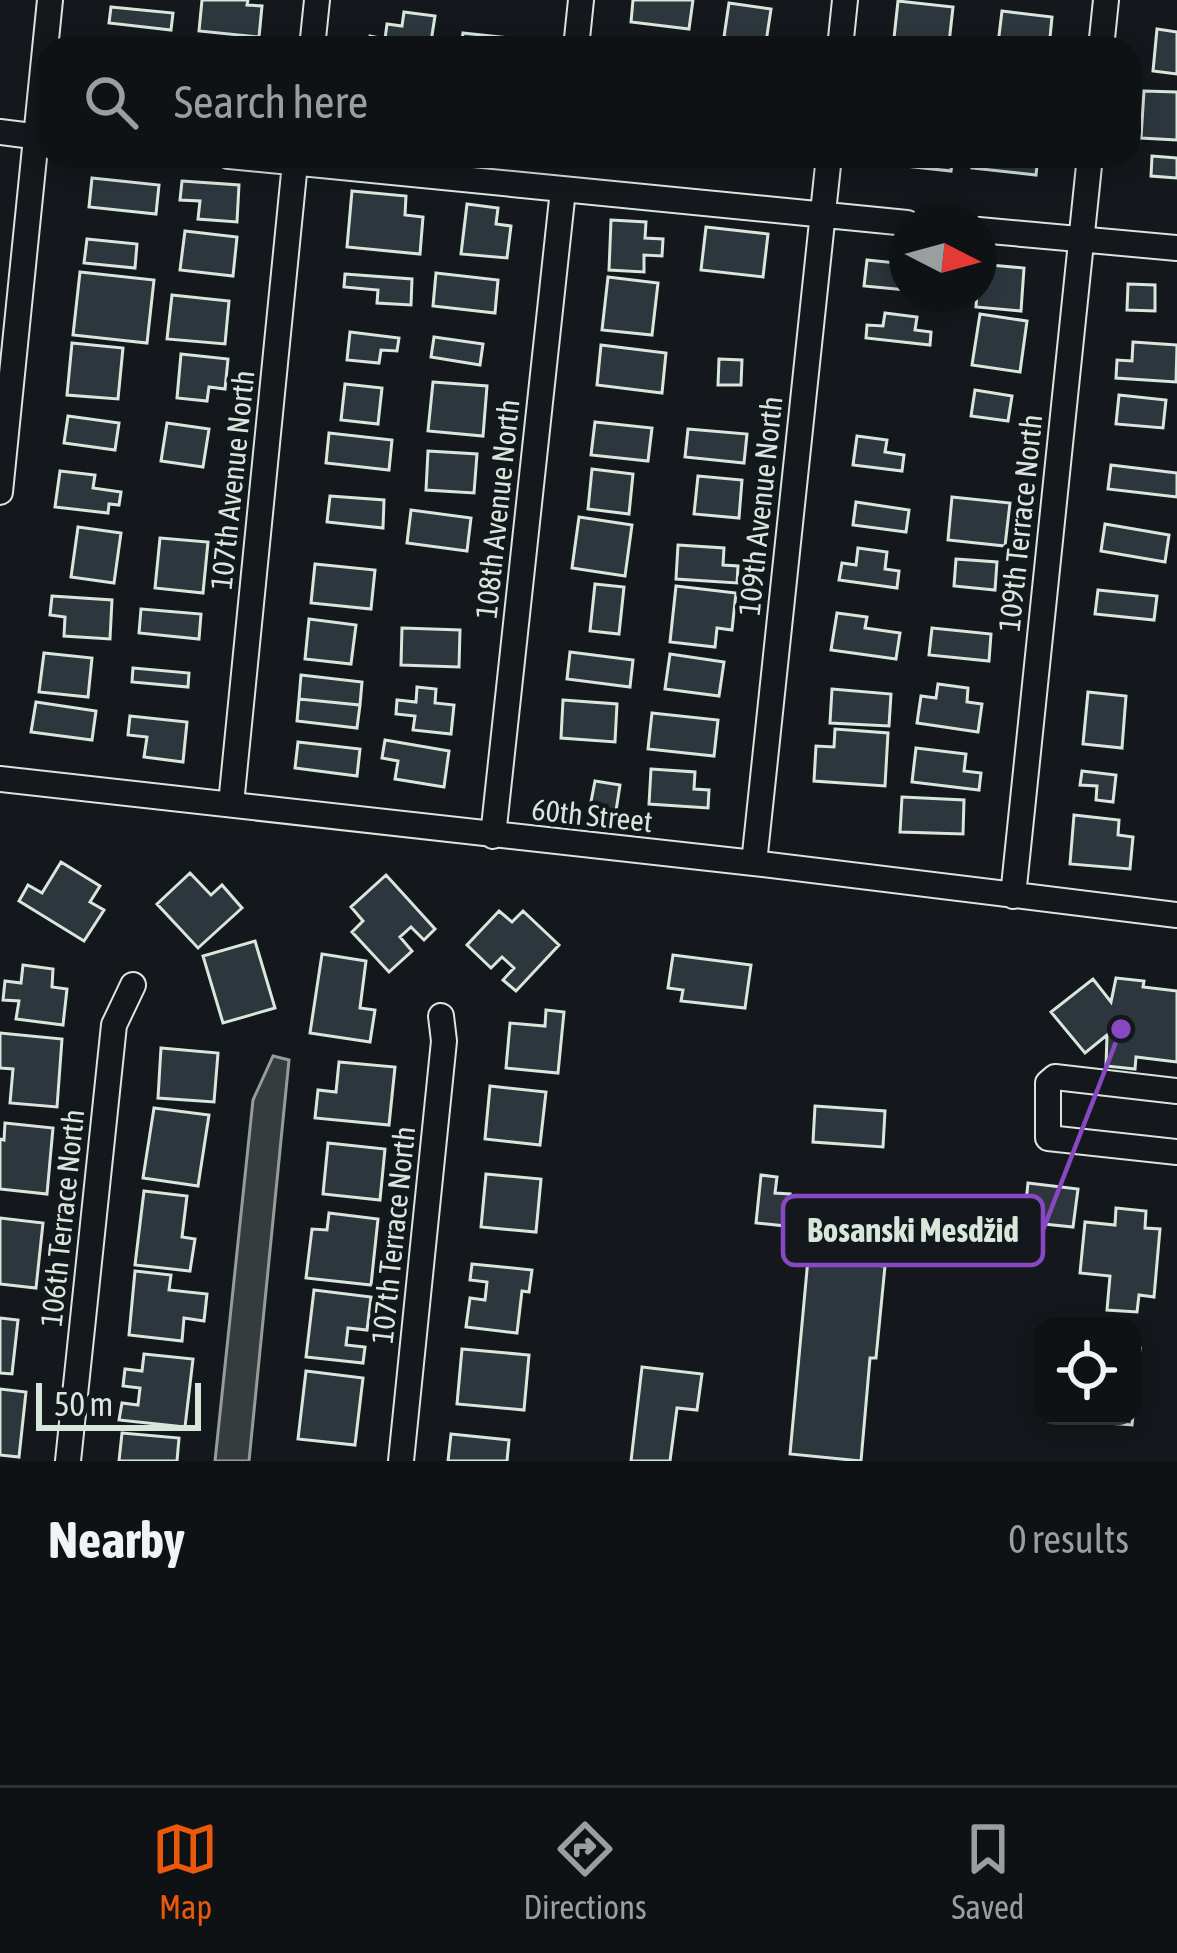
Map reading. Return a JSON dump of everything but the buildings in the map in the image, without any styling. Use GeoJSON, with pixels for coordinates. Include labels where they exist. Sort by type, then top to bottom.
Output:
{"type":"FeatureCollection","features":[{"type":"Feature","properties":{"kind":"street"},"geometry":{"type":"LineString","coordinates":[[48,36],[50,0]]}},
{"type":"Feature","properties":{"kind":"street"},"geometry":{"type":"LineString","coordinates":[[313,36],[317,0]]}},
{"type":"Feature","properties":{"kind":"street"},"geometry":{"type":"LineString","coordinates":[[577,36],[580,0]]}},
{"type":"Feature","properties":{"kind":"street"},"geometry":{"type":"LineString","coordinates":[[841,36],[844,0]]}},
{"type":"Feature","properties":{"kind":"street"},"geometry":{"type":"LineString","coordinates":[[1102,36],[1106,0]]}},
{"type":"Feature","properties":{"kind":"street"},"geometry":{"type":"LineString","coordinates":[[0,132],[36,136]]}},
{"type":"Feature","properties":{"kind":"street"},"geometry":{"type":"LineString","coordinates":[[0,493],[38,168]]}},
{"type":"Feature","properties":{"kind":"street","name":"107th Avenue North"},"geometry":{"type":"LineString","coordinates":[[231,804],[295,168]]}},
{"type":"Feature","properties":{"kind":"street"},"geometry":{"type":"LineString","coordinates":[[344,168],[889,222]]}},
{"type":"Feature","properties":{"kind":"street","name":"109th Avenue North"},"geometry":{"type":"LineString","coordinates":[[754,863],[828,168]]}},
{"type":"Feature","properties":{"kind":"street","name":"109th Terrace North"},"geometry":{"type":"LineString","coordinates":[[1012,896],[1089,168]]}},
{"type":"Feature","properties":{"kind":"street","name":"108th Avenue North"},"geometry":{"type":"LineString","coordinates":[[493,836],[562,190]]}},
{"type":"Feature","properties":{"kind":"street"},"geometry":{"type":"LineString","coordinates":[[997,232],[1177,248]]}},
{"type":"Feature","properties":{"kind":"street","name":"60th Street"},"geometry":{"type":"LineString","coordinates":[[0,779],[1177,915]]}},
{"type":"Feature","properties":{"kind":"street","name":"106th Terrace North"},"geometry":{"type":"LineString","coordinates":[[68,1461],[114,1025],[134,985]]}},
{"type":"Feature","properties":{"kind":"street","name":"107th Terrace North"},"geometry":{"type":"LineString","coordinates":[[400,1461],[444,1041],[441,1016]]}},
{"type":"Feature","properties":{"kind":"street"},"geometry":{"type":"LineString","coordinates":[[1177,1091],[1055,1077],[1048,1082],[1048,1138],[1177,1152]]}},
{"type":"Feature","properties":{"kind":"shaded area"},"geometry":{"type":"Polygon","coordinates":[[[273,1056],[289,1060],[249,1461],[215,1461],[253,1100],[273,1056]]]}},
{"type":"Feature","properties":{"kind":"place","name":"Bosanski Mesdžid"},"geometry":{"type":"Point","coordinates":[1121,1029]}}]}
